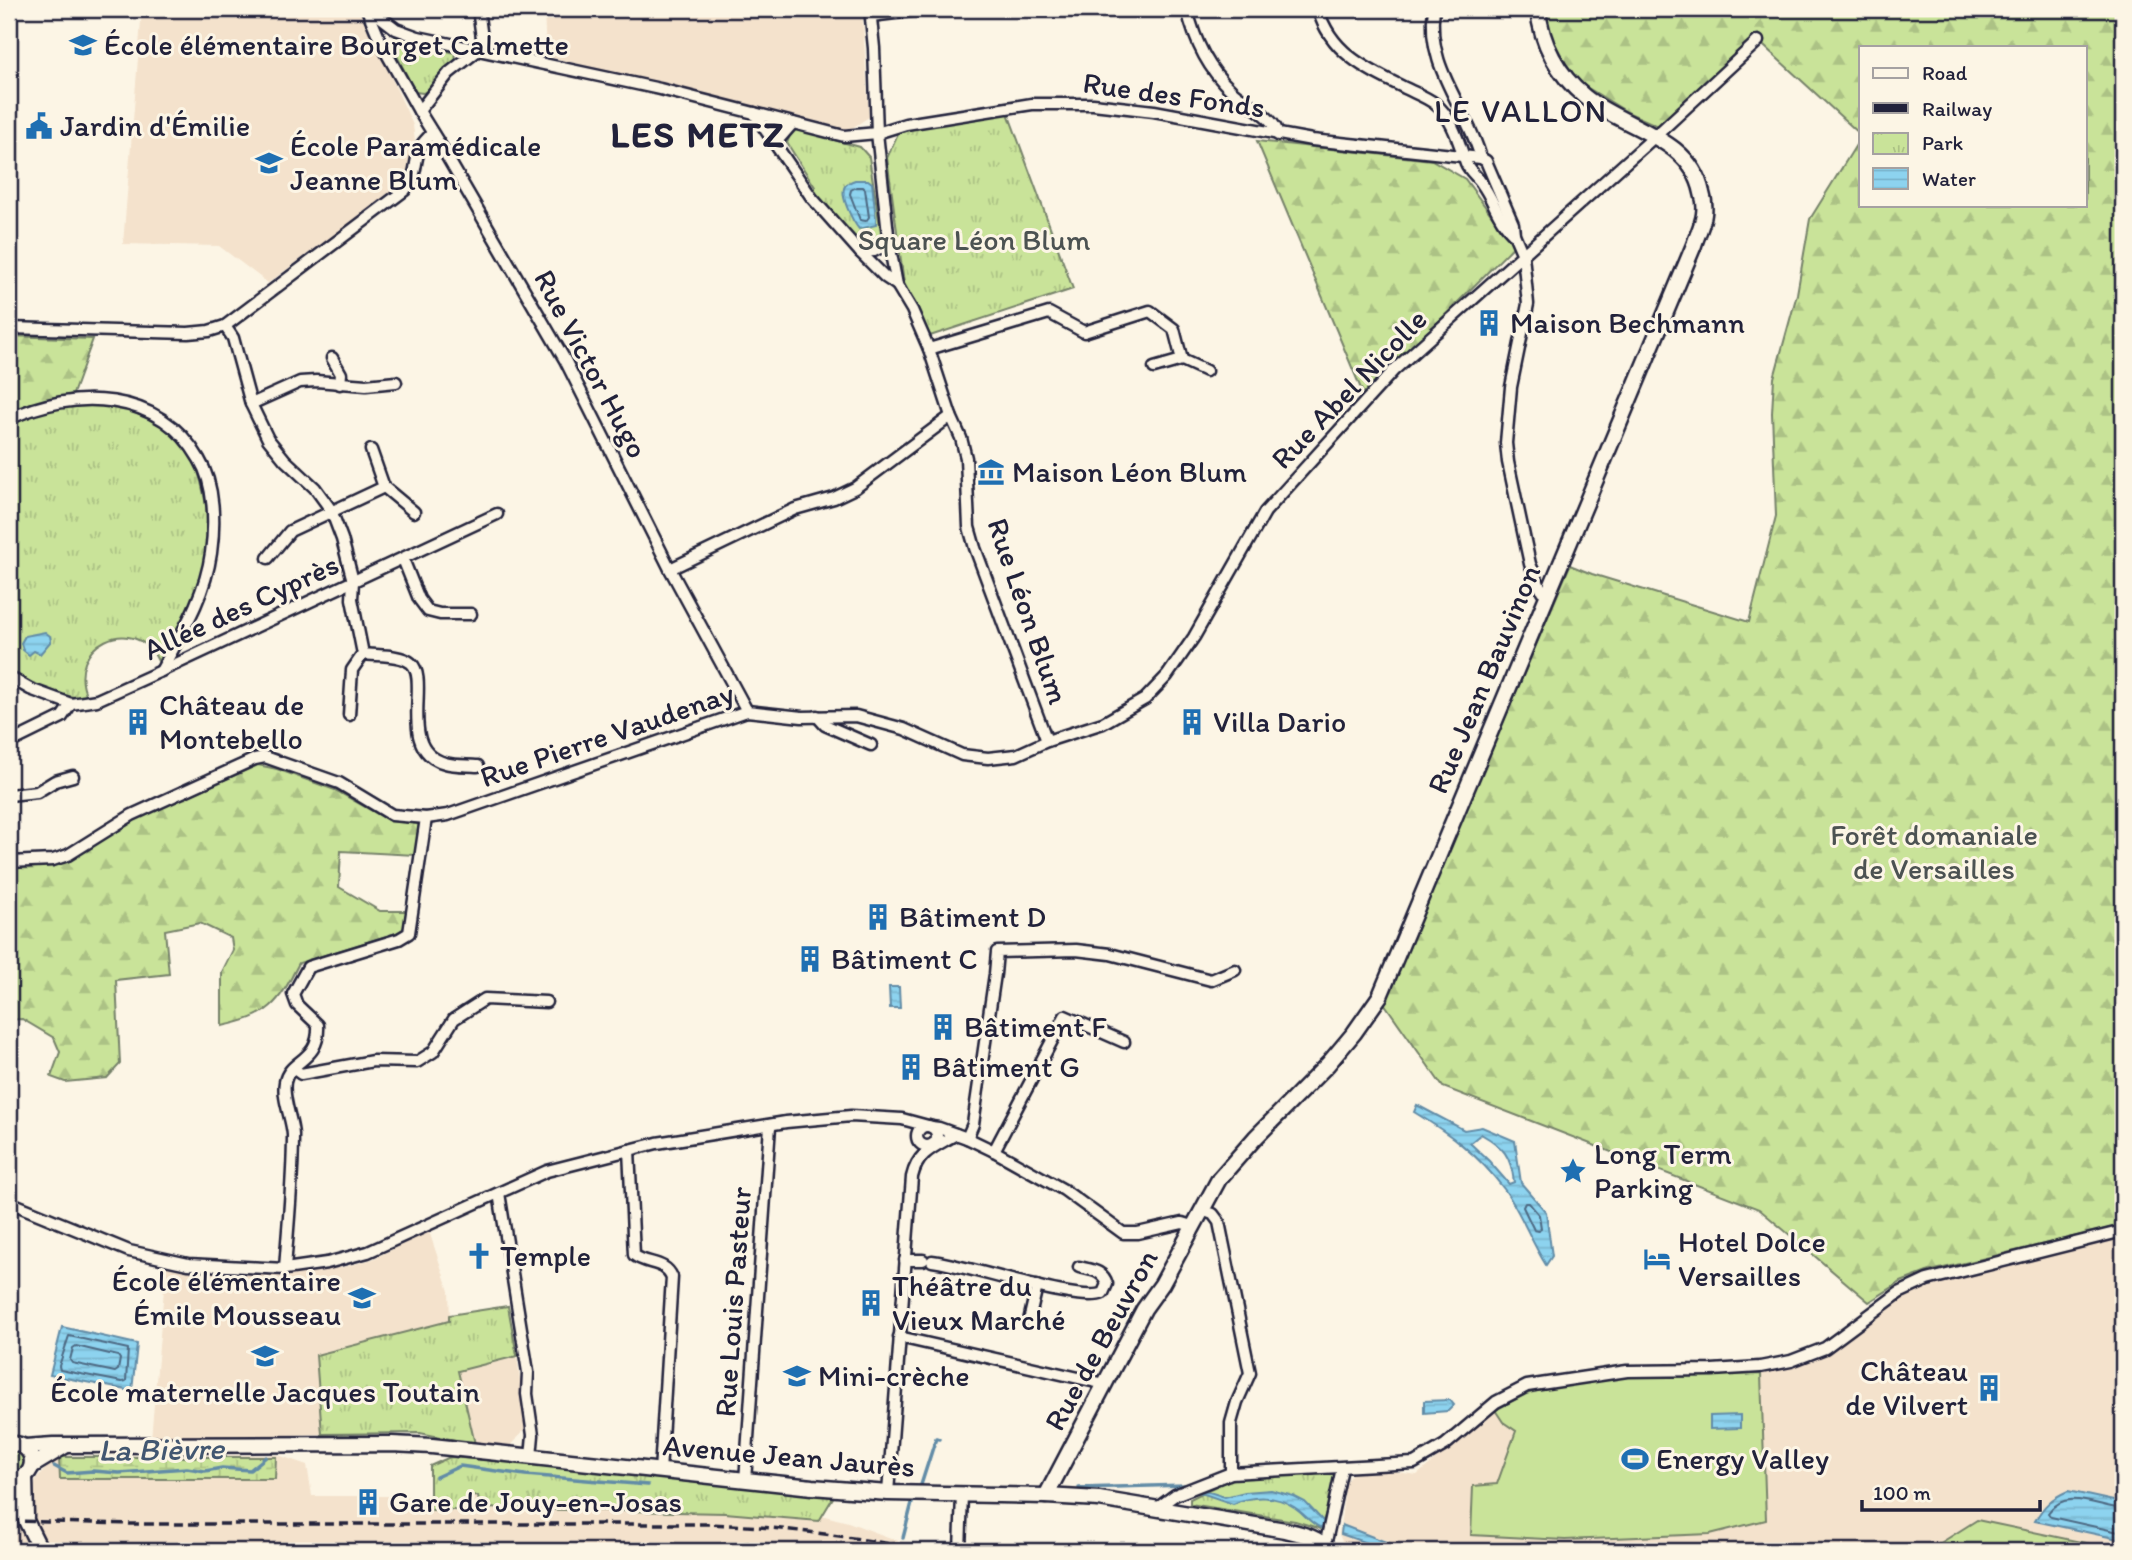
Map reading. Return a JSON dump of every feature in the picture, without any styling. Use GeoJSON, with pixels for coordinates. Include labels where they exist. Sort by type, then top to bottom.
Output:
{"type":"FeatureCollection","features":[{"type":"Feature","properties":{"kind":"main road","name":"Rue Jean Bauvinon"},"geometry":{"type":"LineString","coordinates":[[1202,1210],[1219,1180],[1255,1138],[1328,1064],[1380,996],[1694,245],[1704,214],[1701,186],[1691,166],[1677,150],[1599,107],[1566,79],[1544,38],[1538,9]]}},
{"type":"Feature","properties":{"kind":"main road","name":"Rue de Beuvron"},"geometry":{"type":"LineString","coordinates":[[1046,1496],[1144,1309],[1162,1284],[1202,1210]]}},
{"type":"Feature","properties":{"kind":"main road","name":"Avenue Jean Jaurès"},"geometry":{"type":"LineString","coordinates":[[9,1444],[25,1447],[148,1446],[173,1439],[201,1438],[236,1445],[415,1445],[745,1481],[888,1493],[1099,1499],[1285,1530],[1311,1536],[1327,1547]]}},
{"type":"Feature","properties":{"kind":"main road"},"geometry":{"type":"LineString","coordinates":[[9,1479],[15,1480],[67,1445]]}},
{"type":"Feature","properties":{"kind":"main road"},"geometry":{"type":"LineString","coordinates":[[25,1447],[31,1455],[27,1522]]}},
{"type":"Feature","properties":{"kind":"main road"},"geometry":{"type":"LineString","coordinates":[[9,1486],[41,1551]]}},
{"type":"Feature","properties":{"kind":"street","name":"Rue des Fonds"},"geometry":{"type":"LineString","coordinates":[[369,9],[396,29],[418,37],[648,86],[844,136],[877,133],[906,124],[1032,104],[1084,103],[1118,105],[1278,135],[1481,158]]}},
{"type":"Feature","properties":{"kind":"street","name":"Rue Victor Hugo"},"geometry":{"type":"LineString","coordinates":[[369,9],[382,45],[565,360],[670,569],[747,711]]}},
{"type":"Feature","properties":{"kind":"street"},"geometry":{"type":"LineString","coordinates":[[419,111],[449,74],[477,51],[482,38],[478,9]]}},
{"type":"Feature","properties":{"kind":"street"},"geometry":{"type":"LineString","coordinates":[[871,12],[928,9]]}},
{"type":"Feature","properties":{"kind":"street"},"geometry":{"type":"LineString","coordinates":[[1186,9],[1192,29],[1213,70],[1231,90],[1272,122],[1278,129],[1278,135]]}},
{"type":"Feature","properties":{"kind":"street"},"geometry":{"type":"LineString","coordinates":[[1318,9],[1331,37],[1346,56],[1365,69],[1434,103],[1447,117],[1467,166],[1482,184],[1506,227],[1514,234]]}},
{"type":"Feature","properties":{"kind":"street"},"geometry":{"type":"LineString","coordinates":[[1434,9],[1434,44],[1450,90],[1481,158],[1486,161],[1513,224],[1522,255],[1528,304],[1511,387],[1506,443],[1530,564],[1542,591],[1548,594]]}},
{"type":"Feature","properties":{"kind":"street","name":"Rue Léon Blum"},"geometry":{"type":"LineString","coordinates":[[871,12],[877,133],[889,243],[897,285],[912,310],[929,349],[961,438],[966,458],[970,527],[975,548],[1047,741]]}},
{"type":"Feature","properties":{"kind":"street"},"geometry":{"type":"LineString","coordinates":[[382,45],[396,29]]}},
{"type":"Feature","properties":{"kind":"street","name":"Rue Abel Nicolle"},"geometry":{"type":"LineString","coordinates":[[1047,741],[1103,723],[1145,699],[1167,676],[1194,637],[1265,512],[1394,369],[1655,137],[1758,41]]}},
{"type":"Feature","properties":{"kind":"street"},"geometry":{"type":"LineString","coordinates":[[754,113],[812,198],[860,252],[897,285]]}},
{"type":"Feature","properties":{"kind":"street"},"geometry":{"type":"LineString","coordinates":[[778,148],[779,139],[793,123]]}},
{"type":"Feature","properties":{"kind":"street"},"geometry":{"type":"LineString","coordinates":[[9,328],[188,333],[225,326],[405,190],[413,181],[420,148],[432,133]]}},
{"type":"Feature","properties":{"kind":"street"},"geometry":{"type":"LineString","coordinates":[[860,252],[874,251],[889,243]]}},
{"type":"Feature","properties":{"kind":"street"},"geometry":{"type":"LineString","coordinates":[[929,349],[1049,313],[1084,332],[1150,312],[1174,329],[1182,359]]}},
{"type":"Feature","properties":{"kind":"street"},"geometry":{"type":"LineString","coordinates":[[225,326],[233,338],[251,404],[268,439],[285,460],[315,488],[331,510],[342,539],[353,581],[352,599],[363,654],[352,670],[349,715]]}},
{"type":"Feature","properties":{"kind":"street"},"geometry":{"type":"LineString","coordinates":[[332,358],[341,374],[340,384]]}},
{"type":"Feature","properties":{"kind":"street"},"geometry":{"type":"LineString","coordinates":[[1154,368],[1182,359],[1206,371]]}},
{"type":"Feature","properties":{"kind":"street"},"geometry":{"type":"LineString","coordinates":[[251,404],[300,382],[366,386],[396,382]]}},
{"type":"Feature","properties":{"kind":"street"},"geometry":{"type":"LineString","coordinates":[[9,419],[36,407],[56,402],[90,398],[107,400],[153,414],[181,436],[200,460],[206,474],[213,509],[208,571],[194,610],[161,671]]}},
{"type":"Feature","properties":{"kind":"street"},"geometry":{"type":"LineString","coordinates":[[670,569],[795,509],[834,498],[855,488],[951,416]]}},
{"type":"Feature","properties":{"kind":"street"},"geometry":{"type":"LineString","coordinates":[[371,450],[384,488],[414,512]]}},
{"type":"Feature","properties":{"kind":"street"},"geometry":{"type":"LineString","coordinates":[[268,558],[290,531],[384,488]]}},
{"type":"Feature","properties":{"kind":"street","name":"Allée des Cyprès"},"geometry":{"type":"LineString","coordinates":[[9,743],[62,717],[71,704],[97,700],[497,514]]}},
{"type":"Feature","properties":{"kind":"street"},"geometry":{"type":"LineString","coordinates":[[403,559],[419,599],[428,611],[440,614],[471,614]]}},
{"type":"Feature","properties":{"kind":"street"},"geometry":{"type":"LineString","coordinates":[[363,654],[403,658],[413,664],[417,675],[416,713],[421,741],[429,755],[445,763],[478,766]]}},
{"type":"Feature","properties":{"kind":"street"},"geometry":{"type":"LineString","coordinates":[[9,677],[30,689],[71,704]]}},
{"type":"Feature","properties":{"kind":"street","name":"Rue Pierre Vaudenay"},"geometry":{"type":"LineString","coordinates":[[9,862],[52,860],[68,855],[132,815],[265,757],[339,783],[392,815],[426,818],[448,815],[747,711],[856,716],[904,729],[962,755],[988,758],[1016,755],[1047,741]]}},
{"type":"Feature","properties":{"kind":"street"},"geometry":{"type":"LineString","coordinates":[[817,716],[825,725],[872,745]]}},
{"type":"Feature","properties":{"kind":"street"},"geometry":{"type":"LineString","coordinates":[[9,795],[37,792],[55,781],[73,776]]}},
{"type":"Feature","properties":{"kind":"street"},"geometry":{"type":"LineString","coordinates":[[285,1269],[293,1133],[285,1088],[286,1079],[314,1048],[318,1039],[318,1025],[297,1005],[293,993],[308,967],[399,939],[409,933],[426,818]]}},
{"type":"Feature","properties":{"kind":"street"},"geometry":{"type":"LineString","coordinates":[[967,1138],[973,1124],[997,952],[1076,950],[1110,954],[1211,980],[1235,970]]}},
{"type":"Feature","properties":{"kind":"street"},"geometry":{"type":"LineString","coordinates":[[294,1069],[301,1073],[373,1061],[417,1062],[433,1052],[454,1019],[485,999],[546,1002]]}},
{"type":"Feature","properties":{"kind":"street"},"geometry":{"type":"LineString","coordinates":[[994,1152],[1065,1016],[1124,1042]]}},
{"type":"Feature","properties":{"kind":"street"},"geometry":{"type":"LineString","coordinates":[[9,1202],[129,1251],[188,1264],[285,1269],[327,1263],[368,1252],[547,1171],[657,1143],[786,1122],[859,1115],[909,1120],[967,1138],[1064,1190],[1123,1233],[1138,1233],[1182,1223],[1192,1226]]}},
{"type":"Feature","properties":{"kind":"street","name":"Rue Louis Pasteur"},"geometry":{"type":"LineString","coordinates":[[745,1481],[770,1126]]}},
{"type":"Feature","properties":{"kind":"street"},"geometry":{"type":"LineString","coordinates":[[888,1493],[912,1177],[911,1158],[921,1129],[930,1126]]}},
{"type":"Feature","properties":{"kind":"street"},"geometry":{"type":"LineString","coordinates":[[930,1126],[936,1131],[937,1137],[930,1146]]}},
{"type":"Feature","properties":{"kind":"street"},"geometry":{"type":"LineString","coordinates":[[912,1177],[920,1156],[956,1134]]}},
{"type":"Feature","properties":{"kind":"street"},"geometry":{"type":"LineString","coordinates":[[918,1136],[921,1144],[930,1146],[942,1142]]}},
{"type":"Feature","properties":{"kind":"street"},"geometry":{"type":"LineString","coordinates":[[629,1150],[634,1255],[637,1259],[663,1266],[669,1270],[672,1277],[660,1472]]}},
{"type":"Feature","properties":{"kind":"street"},"geometry":{"type":"LineString","coordinates":[[499,1193],[528,1372],[527,1394],[533,1435],[531,1457]]}},
{"type":"Feature","properties":{"kind":"street"},"geometry":{"type":"LineString","coordinates":[[1202,1210],[1213,1214],[1219,1222],[1250,1373],[1231,1423],[1231,1473]]}},
{"type":"Feature","properties":{"kind":"street"},"geometry":{"type":"LineString","coordinates":[[1156,1508],[1175,1495],[1231,1473],[1414,1463],[1445,1446],[1496,1402],[1527,1385],[1627,1371],[1712,1370],[1760,1367],[1791,1361],[1825,1348],[1899,1293],[1927,1280],[2123,1231]]}},
{"type":"Feature","properties":{"kind":"street"},"geometry":{"type":"LineString","coordinates":[[905,1259],[949,1262],[1003,1279],[1092,1296],[1102,1293],[1107,1284],[1104,1277],[1098,1272],[1079,1267]]}},
{"type":"Feature","properties":{"kind":"street"},"geometry":{"type":"LineString","coordinates":[[1029,1321],[1037,1286]]}},
{"type":"Feature","properties":{"kind":"street"},"geometry":{"type":"LineString","coordinates":[[899,1337],[1105,1384]]}},
{"type":"Feature","properties":{"kind":"street"},"geometry":{"type":"LineString","coordinates":[[1327,1547],[1342,1468]]}},
{"type":"Feature","properties":{"kind":"street"},"geometry":{"type":"LineString","coordinates":[[960,1551],[962,1494]]}},
{"type":"Feature","properties":{"kind":"shaded area","name":"École Paramédicale Jeanne Blum"},"geometry":{"type":"Polygon","coordinates":[[[142,9],[162,9],[183,14],[192,9],[360,9],[413,125],[415,141],[403,185],[268,283],[219,246],[123,244],[142,9]]]}},
{"type":"Feature","properties":{"kind":"shaded area"},"geometry":{"type":"Polygon","coordinates":[[[544,9],[862,9],[869,117],[849,130],[546,56],[544,9]]]}},
{"type":"Feature","properties":{"kind":"shaded area"},"geometry":{"type":"Polygon","coordinates":[[[429,1231],[449,1291],[450,1321],[316,1355],[322,1434],[151,1439],[166,1266],[275,1275],[344,1267],[373,1259],[429,1231]]]}},
{"type":"Feature","properties":{"kind":"shaded area"},"geometry":{"type":"Polygon","coordinates":[[[2123,1236],[2123,1551],[1977,1520],[1928,1551],[1367,1551],[1342,1541],[1339,1535],[1346,1482],[1352,1473],[1384,1470],[1417,1475],[1495,1410],[1503,1422],[1516,1431],[1497,1485],[1473,1486],[1471,1535],[1565,1540],[1710,1534],[1765,1520],[1761,1374],[1823,1356],[1888,1305],[1930,1285],[2123,1236]]]}},
{"type":"Feature","properties":{"kind":"shaded area"},"geometry":{"type":"Polygon","coordinates":[[[517,1356],[526,1428],[509,1447],[475,1444],[458,1371],[517,1356]]]}},
{"type":"Feature","properties":{"kind":"shaded area"},"geometry":{"type":"Polygon","coordinates":[[[278,1455],[307,1465],[312,1496],[478,1496],[798,1509],[848,1522],[904,1543],[939,1551],[9,1551],[9,1514],[32,1514],[31,1494],[37,1478],[61,1456],[278,1455]]]}},
{"type":"Feature","properties":{"kind":"green space","name":"Forêt domaniale de Versailles"},"geometry":{"type":"Polygon","coordinates":[[[1545,9],[2123,9],[2123,1225],[1927,1272],[1901,1282],[1869,1302],[1759,1209],[1443,1087],[1384,1003],[1570,565],[1749,622],[1776,516],[1772,413],[1774,378],[1797,294],[1810,219],[1859,140],[1859,206],[2086,206],[2086,46],[1859,46],[1859,133],[1754,37],[1665,129],[1627,112],[1575,80],[1544,24],[1545,9]]]}},
{"type":"Feature","properties":{"kind":"green space"},"geometry":{"type":"Polygon","coordinates":[[[395,37],[455,53],[456,59],[428,90],[423,93],[415,92],[392,46],[395,37]]]}},
{"type":"Feature","properties":{"kind":"green space","name":"Square Léon Blum"},"geometry":{"type":"Polygon","coordinates":[[[1008,113],[1073,289],[930,336],[904,283],[887,158],[899,131],[940,122],[1008,113]]]}},
{"type":"Feature","properties":{"kind":"green space"},"geometry":{"type":"Polygon","coordinates":[[[795,129],[860,147],[869,157],[881,232],[879,238],[859,244],[814,195],[815,187],[787,143],[795,129]]]}},
{"type":"Feature","properties":{"kind":"green space"},"geometry":{"type":"Polygon","coordinates":[[[1257,141],[1432,160],[1465,179],[1514,246],[1364,396],[1257,141]]]}},
{"type":"Feature","properties":{"kind":"green space"},"geometry":{"type":"Polygon","coordinates":[[[9,336],[93,339],[73,394],[9,412],[9,336]]]}},
{"type":"Feature","properties":{"kind":"green space"},"geometry":{"type":"Polygon","coordinates":[[[99,403],[153,421],[165,428],[185,447],[200,479],[207,513],[208,538],[204,564],[193,600],[158,661],[147,646],[134,638],[119,637],[105,641],[93,650],[85,662],[83,678],[87,697],[76,697],[46,690],[9,670],[9,425],[42,410],[99,403]]]}},
{"type":"Feature","properties":{"kind":"green space"},"geometry":{"type":"Polygon","coordinates":[[[258,765],[335,790],[390,821],[419,824],[415,855],[341,851],[339,887],[380,911],[407,911],[403,931],[299,963],[285,989],[270,1007],[251,1018],[222,1026],[222,972],[233,950],[231,938],[200,923],[165,930],[169,974],[116,980],[120,1064],[107,1078],[65,1082],[51,1077],[60,1052],[54,1038],[22,1019],[9,1020],[9,867],[55,865],[73,858],[136,819],[258,765]]]}},
{"type":"Feature","properties":{"kind":"green space"},"geometry":{"type":"Polygon","coordinates":[[[508,1306],[517,1356],[458,1371],[475,1444],[420,1433],[322,1434],[316,1355],[449,1321],[449,1315],[508,1306]]]}},
{"type":"Feature","properties":{"kind":"green space","name":"Energy Valley"},"geometry":{"type":"Polygon","coordinates":[[[1761,1374],[1766,1520],[1710,1534],[1565,1540],[1471,1535],[1473,1486],[1497,1484],[1516,1431],[1503,1422],[1495,1410],[1526,1394],[1548,1388],[1622,1377],[1761,1374]]]}},
{"type":"Feature","properties":{"kind":"green space"},"geometry":{"type":"Polygon","coordinates":[[[2123,1434],[2123,1488],[2118,1487],[2117,1435],[2123,1434]]]}},
{"type":"Feature","properties":{"kind":"green space"},"geometry":{"type":"Polygon","coordinates":[[[16,1453],[22,1456],[25,1462],[22,1468],[16,1471],[10,1468],[7,1462],[10,1456],[16,1453]]]}},
{"type":"Feature","properties":{"kind":"green space"},"geometry":{"type":"Polygon","coordinates":[[[59,1457],[276,1457],[275,1479],[60,1479],[59,1457]]]}},
{"type":"Feature","properties":{"kind":"green space"},"geometry":{"type":"Polygon","coordinates":[[[450,1457],[834,1496],[819,1521],[725,1513],[480,1508],[478,1496],[467,1497],[466,1510],[430,1510],[430,1466],[450,1457]]]}},
{"type":"Feature","properties":{"kind":"green space"},"geometry":{"type":"Polygon","coordinates":[[[1342,1468],[1321,1529],[1295,1521],[1190,1504],[1190,1499],[1232,1478],[1342,1468]]]}},
{"type":"Feature","properties":{"kind":"green space"},"geometry":{"type":"Polygon","coordinates":[[[1977,1520],[2123,1551],[1928,1551],[1977,1520]]]}},
{"type":"Feature","properties":{"kind":"green space"},"geometry":{"type":"Polygon","coordinates":[[[748,1542],[748,1551],[700,1551],[748,1542]]]}},
{"type":"Feature","properties":{"kind":"water"},"geometry":{"type":"Polygon","coordinates":[[[855,180],[868,180],[872,183],[876,225],[859,229],[850,215],[844,190],[847,184],[855,180]]]}},
{"type":"Feature","properties":{"kind":"water"},"geometry":{"type":"Polygon","coordinates":[[[45,632],[51,641],[40,654],[34,651],[29,655],[23,650],[21,643],[25,636],[45,632]]]}},
{"type":"Feature","properties":{"kind":"water"},"geometry":{"type":"Polygon","coordinates":[[[889,987],[899,987],[900,1008],[890,1008],[889,987]]]}},
{"type":"Feature","properties":{"kind":"water"},"geometry":{"type":"Polygon","coordinates":[[[1417,1105],[1464,1130],[1482,1127],[1515,1141],[1521,1183],[1546,1212],[1552,1256],[1546,1265],[1504,1189],[1484,1165],[1440,1128],[1414,1112],[1417,1105]],[[1481,1134],[1470,1143],[1509,1184],[1514,1182],[1511,1165],[1505,1153],[1481,1134]]]}},
{"type":"Feature","properties":{"kind":"water"},"geometry":{"type":"Polygon","coordinates":[[[62,1327],[137,1344],[132,1391],[50,1375],[62,1327]]]}},
{"type":"Feature","properties":{"kind":"water"},"geometry":{"type":"Polygon","coordinates":[[[1450,1400],[1454,1405],[1448,1411],[1424,1413],[1424,1401],[1450,1400]]]}},
{"type":"Feature","properties":{"kind":"water"},"geometry":{"type":"Polygon","coordinates":[[[1740,1415],[1740,1428],[1710,1429],[1710,1416],[1740,1415]]]}},
{"type":"Feature","properties":{"kind":"water"},"geometry":{"type":"Polygon","coordinates":[[[1271,1490],[1305,1502],[1324,1522],[1321,1528],[1294,1507],[1280,1500],[1256,1498],[1233,1504],[1201,1493],[1206,1491],[1225,1497],[1271,1490]]]}},
{"type":"Feature","properties":{"kind":"water"},"geometry":{"type":"Polygon","coordinates":[[[2068,1491],[2123,1503],[2123,1540],[2035,1521],[2049,1503],[2068,1491]]]}},
{"type":"Feature","properties":{"kind":"water"},"geometry":{"type":"Polygon","coordinates":[[[1342,1525],[1409,1551],[1389,1551],[1341,1534],[1342,1525]]]}},
{"type":"Feature","properties":{"kind":"waterway","name":"La Bièvre"},"geometry":{"type":"LineString","coordinates":[[920,1488],[936,1438],[939,1439]]}},
{"type":"Feature","properties":{"kind":"waterway","name":"La Bièvre"},"geometry":{"type":"LineString","coordinates":[[54,1466],[67,1473],[119,1473],[187,1468],[205,1471],[222,1468],[250,1470],[266,1457]]}},
{"type":"Feature","properties":{"kind":"waterway"},"geometry":{"type":"LineString","coordinates":[[436,1477],[460,1466],[525,1475],[648,1485]]}},
{"type":"Feature","properties":{"kind":"waterway","name":"La Bièvre"},"geometry":{"type":"LineString","coordinates":[[1079,1488],[1186,1485]]}},
{"type":"Feature","properties":{"kind":"waterway","name":"La Bièvre"},"geometry":{"type":"LineString","coordinates":[[903,1538],[912,1503]]}},
{"type":"Feature","properties":{"kind":"railway"},"geometry":{"type":"LineString","coordinates":[[9,1521],[130,1524],[710,1524],[819,1533],[928,1551]]}},
{"type":"Feature","properties":{"kind":"place","name":"École élémentaire Bourget Calmette"},"geometry":{"type":"Point","coordinates":[83,45]}},
{"type":"Feature","properties":{"kind":"place","name":"Jardin d'Émilie"},"geometry":{"type":"Point","coordinates":[39,126]}},
{"type":"Feature","properties":{"kind":"place","name":"École Paramédicale Jeanne Blum"},"geometry":{"type":"Point","coordinates":[269,163]}},
{"type":"Feature","properties":{"kind":"place","name":"Maison Bechmann"},"geometry":{"type":"Point","coordinates":[1489,323]}},
{"type":"Feature","properties":{"kind":"place","name":"Maison Léon Blum"},"geometry":{"type":"Point","coordinates":[991,472]}},
{"type":"Feature","properties":{"kind":"place","name":"Château de Montebello"},"geometry":{"type":"Point","coordinates":[138,722]}},
{"type":"Feature","properties":{"kind":"place","name":"Villa Dario"},"geometry":{"type":"Point","coordinates":[1192,722]}},
{"type":"Feature","properties":{"kind":"place","name":"Bâtiment D"},"geometry":{"type":"Point","coordinates":[878,917]}},
{"type":"Feature","properties":{"kind":"place","name":"Bâtiment C"},"geometry":{"type":"Point","coordinates":[810,959]}},
{"type":"Feature","properties":{"kind":"place","name":"Bâtiment F"},"geometry":{"type":"Point","coordinates":[943,1027]}},
{"type":"Feature","properties":{"kind":"place","name":"Bâtiment G"},"geometry":{"type":"Point","coordinates":[911,1067]}},
{"type":"Feature","properties":{"kind":"place","name":"Long Term Parking"},"geometry":{"type":"Point","coordinates":[1573,1171]}},
{"type":"Feature","properties":{"kind":"place","name":"Temple"},"geometry":{"type":"Point","coordinates":[479,1256]}},
{"type":"Feature","properties":{"kind":"place","name":"Hotel Dolce Versailles"},"geometry":{"type":"Point","coordinates":[1657,1259]}},
{"type":"Feature","properties":{"kind":"place","name":"École élémentaire Émile Mousseau"},"geometry":{"type":"Point","coordinates":[362,1298]}},
{"type":"Feature","properties":{"kind":"place","name":"Théâtre du Vieux Marché"},"geometry":{"type":"Point","coordinates":[871,1303]}},
{"type":"Feature","properties":{"kind":"place","name":"École maternelle Jacques Toutain"},"geometry":{"type":"Point","coordinates":[265,1356]}},
{"type":"Feature","properties":{"kind":"place","name":"Mini-crèche"},"geometry":{"type":"Point","coordinates":[797,1376]}},
{"type":"Feature","properties":{"kind":"place","name":"Château de Vilvert"},"geometry":{"type":"Point","coordinates":[1989,1388]}},
{"type":"Feature","properties":{"kind":"place","name":"Energy Valley"},"geometry":{"type":"Point","coordinates":[1635,1459]}},
{"type":"Feature","properties":{"kind":"place","name":"Gare de Jouy-en-Josas"},"geometry":{"type":"Point","coordinates":[368,1502]}},
{"type":"Feature","properties":{"kind":"district","name":"LE VALLON"},"geometry":{"type":"Point","coordinates":[1521,111]}},
{"type":"Feature","properties":{"kind":"district","name":"LES METZ"},"geometry":{"type":"Point","coordinates":[698,134]}}]}
